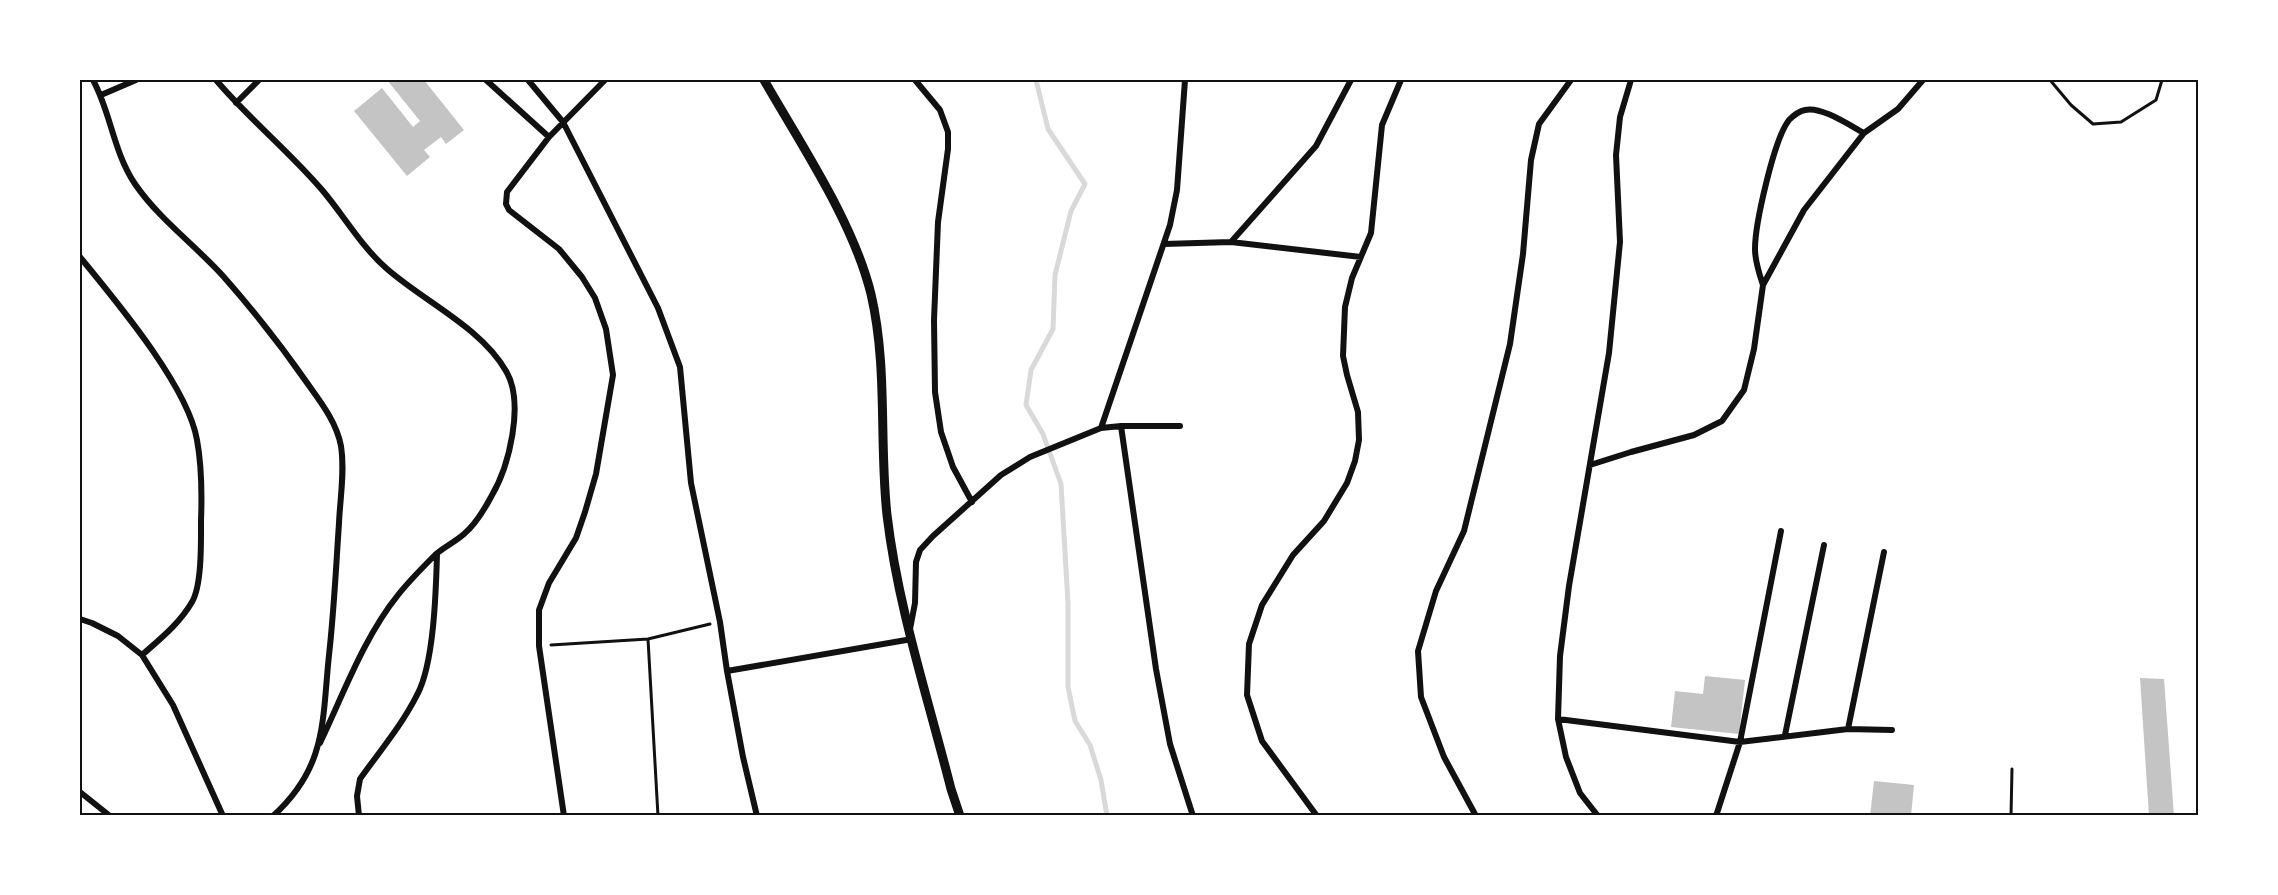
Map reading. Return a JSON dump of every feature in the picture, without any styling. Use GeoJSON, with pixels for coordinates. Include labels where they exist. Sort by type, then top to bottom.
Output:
{"type":"FeatureCollection","features":[{"type":"Feature","properties":{"kind":"street"},"geometry":{"type":"LineString","coordinates":[[93,80],[101,94],[113,140],[135,184],[159,212],[222,275],[287,353],[331,418],[338,437],[341,446],[340,494],[332,630],[320,743]]}},
{"type":"Feature","properties":{"kind":"street"},"geometry":{"type":"LineString","coordinates":[[101,94],[136,80]]}},
{"type":"Feature","properties":{"kind":"street"},"geometry":{"type":"LineString","coordinates":[[216,80],[236,103],[303,168],[362,243],[385,267],[475,336],[494,354],[507,372],[515,398],[514,426],[507,458],[494,494],[465,533],[437,554],[397,596],[374,629],[320,743],[308,774],[289,801],[273,816]]}},
{"type":"Feature","properties":{"kind":"street"},"geometry":{"type":"LineString","coordinates":[[236,103],[259,80]]}},
{"type":"Feature","properties":{"kind":"street"},"geometry":{"type":"LineString","coordinates":[[486,80],[549,137]]}},
{"type":"Feature","properties":{"kind":"street"},"geometry":{"type":"LineString","coordinates":[[528,80],[563,122],[658,308],[680,367],[691,483],[757,816]]}},
{"type":"Feature","properties":{"kind":"street"},"geometry":{"type":"LineString","coordinates":[[564,816],[538,646],[539,610],[549,583],[576,538],[588,503],[596,474],[613,375],[606,329],[595,298],[582,277],[559,249],[516,216],[506,204],[507,192],[549,137],[605,80]]}},
{"type":"Feature","properties":{"kind":"street"},"geometry":{"type":"LineString","coordinates":[[764,80],[851,236],[871,294],[879,341],[882,470],[895,572],[960,816]]}},
{"type":"Feature","properties":{"kind":"street"},"geometry":{"type":"LineString","coordinates":[[915,80],[940,110],[948,132],[948,149],[938,222],[934,320],[935,392],[941,432],[953,467],[972,502]]}},
{"type":"Feature","properties":{"kind":"street"},"geometry":{"type":"LineString","coordinates":[[1101,428],[1170,225],[1177,190],[1185,80]]}},
{"type":"Feature","properties":{"kind":"street"},"geometry":{"type":"LineString","coordinates":[[1231,242],[1316,146],[1351,80]]}},
{"type":"Feature","properties":{"kind":"street"},"geometry":{"type":"LineString","coordinates":[[1317,816],[1262,741],[1246,695],[1249,644],[1262,605],[1293,555],[1324,521],[1347,483],[1354,461],[1359,440],[1358,412],[1344,356],[1345,307],[1352,279],[1371,233],[1382,125],[1401,80]]}},
{"type":"Feature","properties":{"kind":"street"},"geometry":{"type":"LineString","coordinates":[[1476,816],[1444,757],[1421,697],[1418,651],[1436,591],[1464,531],[1510,344],[1523,254],[1531,160],[1539,124],[1571,80]]}},
{"type":"Feature","properties":{"kind":"street"},"geometry":{"type":"LineString","coordinates":[[1598,816],[1580,793],[1566,757],[1558,719],[1560,656],[1569,586],[1611,329],[1620,242],[1616,155],[1620,117],[1631,80]]}},
{"type":"Feature","properties":{"kind":"street"},"geometry":{"type":"LineString","coordinates":[[1590,465],[1695,435],[1722,421],[1744,390],[1754,349],[1763,285],[1804,210],[1864,133],[1898,109],[1923,80]]}},
{"type":"Feature","properties":{"kind":"street"},"geometry":{"type":"LineString","coordinates":[[1763,285],[1756,259],[1756,230],[1770,172],[1790,120],[1802,110],[1816,109],[1864,133]]}},
{"type":"Feature","properties":{"kind":"street"},"geometry":{"type":"LineString","coordinates":[[1164,244],[1231,242],[1361,257]]}},
{"type":"Feature","properties":{"kind":"street"},"geometry":{"type":"LineString","coordinates":[[80,257],[116,301],[160,363],[183,402],[197,437],[202,480],[201,530],[199,571],[193,601],[173,627],[142,655]]}},
{"type":"Feature","properties":{"kind":"street"},"geometry":{"type":"LineString","coordinates":[[1121,426],[1156,669],[1170,744],[1193,816]]}},
{"type":"Feature","properties":{"kind":"street"},"geometry":{"type":"LineString","coordinates":[[911,634],[915,603],[916,562],[920,550],[1001,475],[1030,457],[1101,428],[1180,426]]}},
{"type":"Feature","properties":{"kind":"street"},"geometry":{"type":"LineString","coordinates":[[1716,816],[1740,742],[1781,531]]}},
{"type":"Feature","properties":{"kind":"street"},"geometry":{"type":"LineString","coordinates":[[1785,735],[1824,544]]}},
{"type":"Feature","properties":{"kind":"street"},"geometry":{"type":"LineString","coordinates":[[1848,729],[1884,552]]}},
{"type":"Feature","properties":{"kind":"street"},"geometry":{"type":"LineString","coordinates":[[359,816],[357,796],[360,779],[418,694],[427,663],[432,629],[437,554]]}},
{"type":"Feature","properties":{"kind":"street"},"geometry":{"type":"LineString","coordinates":[[80,620],[92,623],[118,636],[142,655],[173,705],[223,816]]}},
{"type":"Feature","properties":{"kind":"street"},"geometry":{"type":"LineString","coordinates":[[727,671],[911,634]]}},
{"type":"Feature","properties":{"kind":"street"},"geometry":{"type":"LineString","coordinates":[[1558,719],[1740,742],[1848,729],[1892,730]]}},
{"type":"Feature","properties":{"kind":"street"},"geometry":{"type":"LineString","coordinates":[[80,792],[110,816]]}},
{"type":"Feature","properties":{"kind":"path"},"geometry":{"type":"LineString","coordinates":[[2050,80],[2071,105],[2093,124],[2121,122],[2156,100],[2162,80]]}},
{"type":"Feature","properties":{"kind":"path"},"geometry":{"type":"LineString","coordinates":[[538,646],[648,639],[720,622]]}},
{"type":"Feature","properties":{"kind":"path"},"geometry":{"type":"LineString","coordinates":[[648,639],[658,816]]}},
{"type":"Feature","properties":{"kind":"path"},"geometry":{"type":"LineString","coordinates":[[2011,816],[2012,769]]}},
{"type":"Feature","properties":{"kind":"building"},"geometry":{"type":"Polygon","coordinates":[[[387,80],[424,80],[464,130],[446,144],[441,137],[424,150],[430,157],[407,176],[354,111],[382,88],[413,127],[420,121],[387,80]]]}},
{"type":"Feature","properties":{"kind":"building"},"geometry":{"type":"Polygon","coordinates":[[[1705,676],[1745,680],[1739,734],[1671,727],[1675,691],[1703,694],[1705,676]]]}},
{"type":"Feature","properties":{"kind":"building"},"geometry":{"type":"Polygon","coordinates":[[[2140,678],[2164,679],[2174,816],[2149,816],[2140,678]]]}},
{"type":"Feature","properties":{"kind":"building"},"geometry":{"type":"Polygon","coordinates":[[[1874,781],[1914,785],[1911,816],[1870,816],[1874,781]]]}},
{"type":"Feature","properties":{"kind":"waterway"},"geometry":{"type":"LineString","coordinates":[[1036,80],[1048,129],[1085,184],[1071,211],[1055,275],[1053,329],[1031,370],[1026,405],[1043,434],[1061,484],[1068,603],[1068,687],[1075,721],[1090,745],[1101,780],[1107,816]]}}]}
